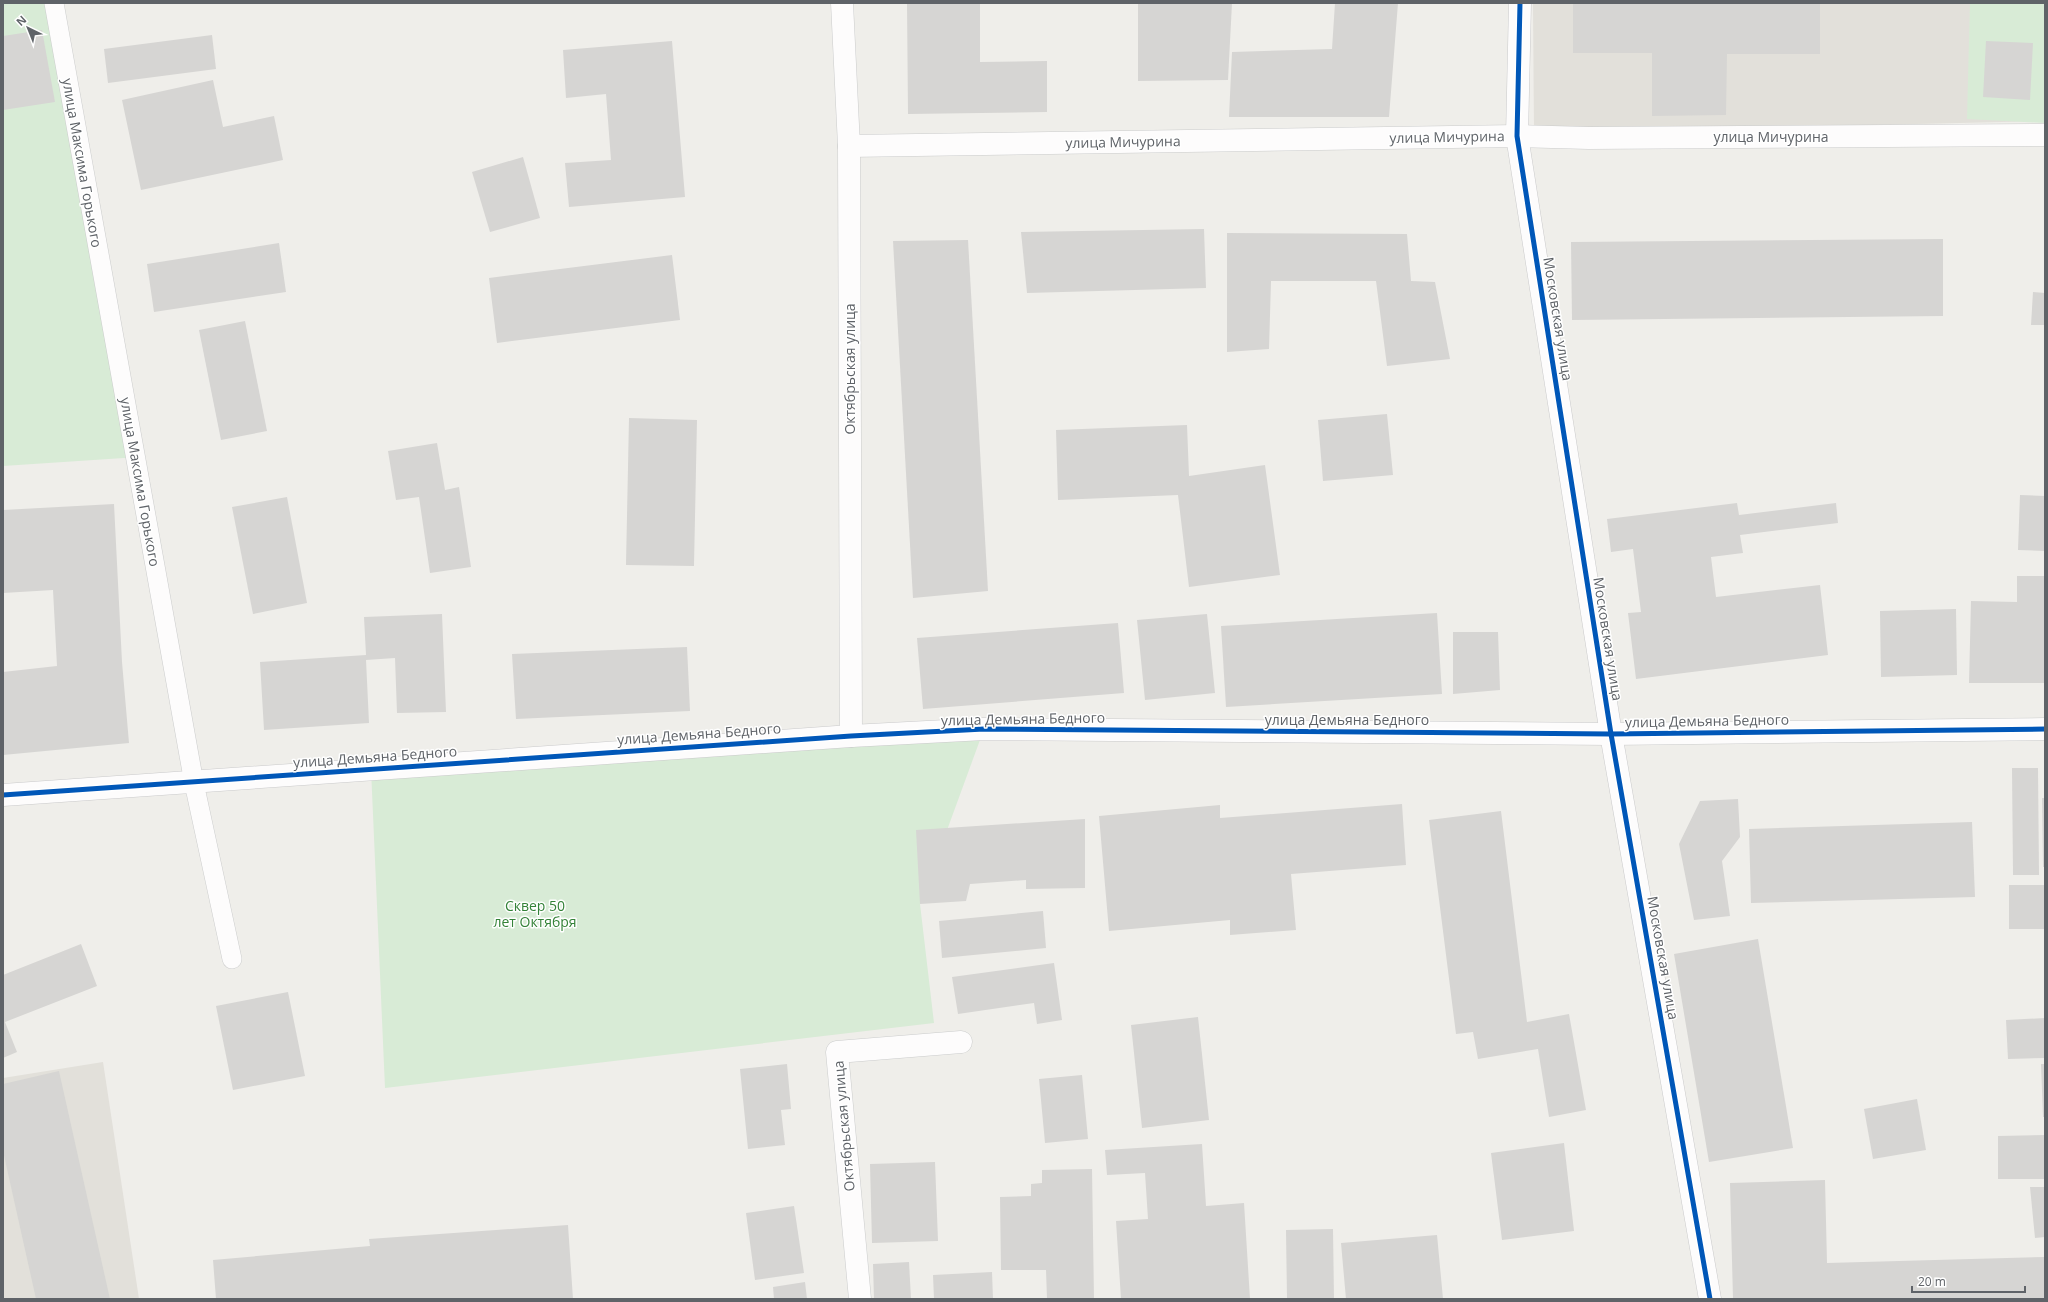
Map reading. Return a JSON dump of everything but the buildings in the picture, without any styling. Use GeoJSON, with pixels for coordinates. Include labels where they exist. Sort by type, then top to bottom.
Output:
{"type":"FeatureCollection","features":[{"type":"Feature","properties":{"kind":"street","name":"Октябрьская улица"},"geometry":{"type":"LineString","coordinates":[[842,3],[849,146],[851,736]]}},
{"type":"Feature","properties":{"kind":"street","name":"Московская улица"},"geometry":{"type":"LineString","coordinates":[[1520,3],[1517,136],[1611,734],[1710,1299]]}},
{"type":"Feature","properties":{"kind":"street","name":"улица Мичурина"},"geometry":{"type":"LineString","coordinates":[[849,146],[1517,136],[1597,138],[2045,135]]}},
{"type":"Feature","properties":{"kind":"street","name":"улица Демьяна Бедного"},"geometry":{"type":"LineString","coordinates":[[3,795],[194,783],[371,769],[851,736],[984,729],[1611,734],[2045,729]]}},
{"type":"Feature","properties":{"kind":"street","name":"Октябрьская улица"},"geometry":{"type":"LineString","coordinates":[[860,1299],[837,1052],[961,1042]]}},
{"type":"Feature","properties":{"kind":"lane","name":"улица Максима Горького"},"geometry":{"type":"LineString","coordinates":[[54,3],[194,783],[232,959]]}},
{"type":"Feature","properties":{"kind":"shaded area"},"geometry":{"type":"Polygon","coordinates":[[[1533,3],[2045,3],[2045,121],[1534,133],[1533,3]]]}},
{"type":"Feature","properties":{"kind":"shaded area"},"geometry":{"type":"Polygon","coordinates":[[[103,1062],[139,1299],[4,1299],[3,1078],[103,1062]]]}},
{"type":"Feature","properties":{"kind":"green space"},"geometry":{"type":"Polygon","coordinates":[[[3,3],[51,3],[139,457],[3,466],[3,3]]]}},
{"type":"Feature","properties":{"kind":"green space"},"geometry":{"type":"Polygon","coordinates":[[[1970,3],[2045,3],[2045,123],[1967,119],[1970,3]]]}},
{"type":"Feature","properties":{"kind":"green space","name":"Сквер 50 лет Октября"},"geometry":{"type":"Polygon","coordinates":[[[984,729],[920,904],[934,1023],[385,1088],[371,769],[984,729]]]}},
{"type":"Feature","properties":{"kind":"cycle path"},"geometry":{"type":"LineString","coordinates":[[1520,3],[1517,136],[1611,734],[1710,1299]]}},
{"type":"Feature","properties":{"kind":"cycle path"},"geometry":{"type":"LineString","coordinates":[[3,795],[851,736],[984,729],[1611,734],[2045,729]]}}]}
